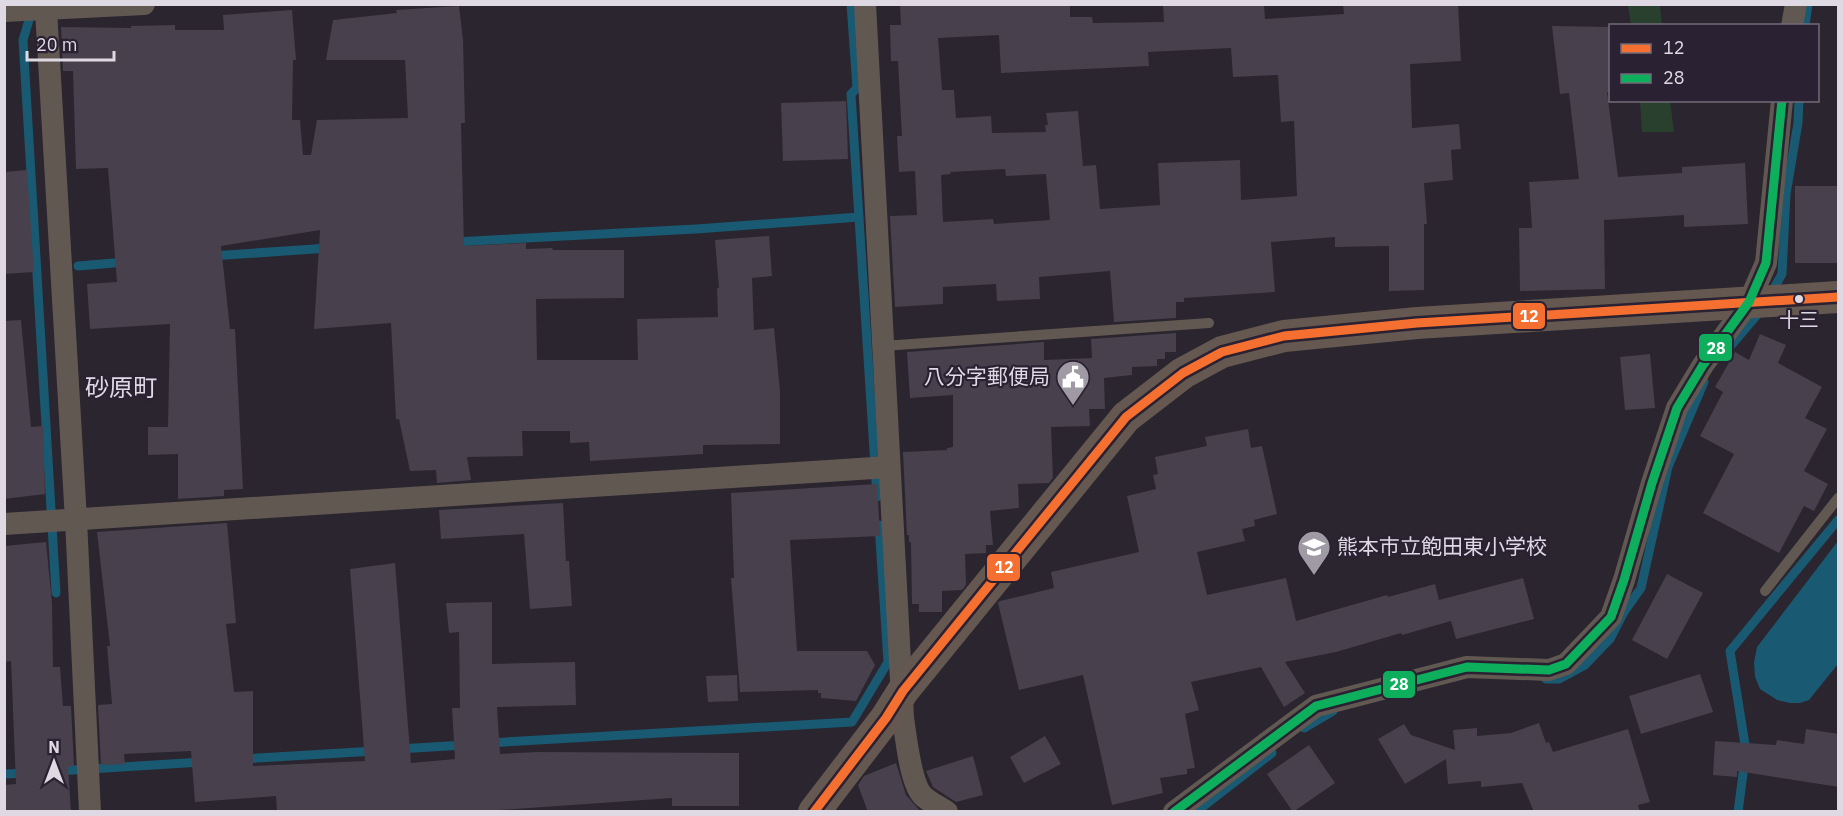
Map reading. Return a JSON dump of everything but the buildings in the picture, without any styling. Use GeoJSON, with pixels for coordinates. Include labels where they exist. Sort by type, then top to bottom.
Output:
{"type":"FeatureCollection","features":[{"type":"Feature","properties":{"kind":"main road"},"geometry":{"type":"LineString","coordinates":[[814,812],[886,718],[903,691],[1126,417],[1183,373],[1222,352],[1284,336],[1406,324],[1839,297]]}},
{"type":"Feature","properties":{"kind":"street"},"geometry":{"type":"LineString","coordinates":[[4,11],[144,4]]}},
{"type":"Feature","properties":{"kind":"street"},"geometry":{"type":"LineString","coordinates":[[865,4],[903,718],[909,757],[917,787],[923,796],[947,812]]}},
{"type":"Feature","properties":{"kind":"street"},"geometry":{"type":"LineString","coordinates":[[1792,24],[1796,4]]}},
{"type":"Feature","properties":{"kind":"street"},"geometry":{"type":"LineString","coordinates":[[46,9],[76,520],[90,812]]}},
{"type":"Feature","properties":{"kind":"street"},"geometry":{"type":"LineString","coordinates":[[1174,812],[1316,706],[1467,667],[1549,670],[1566,664],[1611,617],[1677,408],[1703,365],[1749,302],[1766,263],[1782,102]]}},
{"type":"Feature","properties":{"kind":"street"},"geometry":{"type":"LineString","coordinates":[[4,524],[889,467]]}},
{"type":"Feature","properties":{"kind":"lane"},"geometry":{"type":"LineString","coordinates":[[883,346],[1209,323]]}},
{"type":"Feature","properties":{"kind":"lane"},"geometry":{"type":"LineString","coordinates":[[1765,591],[1839,498]]}},
{"type":"Feature","properties":{"kind":"green space"},"geometry":{"type":"Polygon","coordinates":[[[1628,5],[1660,5],[1662,24],[1631,24],[1628,5]]]}},
{"type":"Feature","properties":{"kind":"green space"},"geometry":{"type":"Polygon","coordinates":[[[1640,102],[1670,102],[1674,132],[1642,132],[1640,102]]]}},
{"type":"Feature","properties":{"kind":"water"},"geometry":{"type":"Polygon","coordinates":[[[1838,541],[1838,664],[1809,700],[1790,703],[1777,700],[1760,689],[1755,677],[1754,662],[1757,647],[1838,541]]]}},
{"type":"Feature","properties":{"kind":"waterway"},"geometry":{"type":"LineString","coordinates":[[851,4],[857,88],[851,94],[877,497]]}},
{"type":"Feature","properties":{"kind":"waterway"},"geometry":{"type":"LineString","coordinates":[[1805,24],[1808,4]]}},
{"type":"Feature","properties":{"kind":"waterway"},"geometry":{"type":"LineString","coordinates":[[32,10],[23,40],[56,593]]}},
{"type":"Feature","properties":{"kind":"waterway"},"geometry":{"type":"LineString","coordinates":[[1770,295],[1782,274],[1786,194],[1798,123],[1799,102]]}},
{"type":"Feature","properties":{"kind":"waterway"},"geometry":{"type":"LineString","coordinates":[[454,242],[696,229],[859,217]]}},
{"type":"Feature","properties":{"kind":"waterway"},"geometry":{"type":"LineString","coordinates":[[212,256],[329,248]]}},
{"type":"Feature","properties":{"kind":"waterway"},"geometry":{"type":"LineString","coordinates":[[78,266],[126,262]]}},
{"type":"Feature","properties":{"kind":"waterway"},"geometry":{"type":"LineString","coordinates":[[1722,356],[1762,309]]}},
{"type":"Feature","properties":{"kind":"waterway"},"geometry":{"type":"LineString","coordinates":[[1546,679],[1559,679],[1585,665],[1610,639],[1624,612],[1641,588],[1668,467],[1704,382]]}},
{"type":"Feature","properties":{"kind":"waterway"},"geometry":{"type":"LineString","coordinates":[[1738,812],[1746,751],[1730,651],[1838,520]]}},
{"type":"Feature","properties":{"kind":"waterway"},"geometry":{"type":"LineString","coordinates":[[488,743],[852,722],[888,662],[879,525]]}},
{"type":"Feature","properties":{"kind":"waterway"},"geometry":{"type":"LineString","coordinates":[[1304,728],[1333,711]]}},
{"type":"Feature","properties":{"kind":"waterway"},"geometry":{"type":"LineString","coordinates":[[398,749],[465,745]]}},
{"type":"Feature","properties":{"kind":"waterway"},"geometry":{"type":"LineString","coordinates":[[242,759],[375,751]]}},
{"type":"Feature","properties":{"kind":"waterway"},"geometry":{"type":"LineString","coordinates":[[1196,812],[1272,753]]}},
{"type":"Feature","properties":{"kind":"waterway"},"geometry":{"type":"LineString","coordinates":[[57,771],[202,762]]}},
{"type":"Feature","properties":{"kind":"waterway"},"geometry":{"type":"LineString","coordinates":[[4,774],[28,773]]}},
{"type":"Feature","properties":{"kind":"transit line","name":"28"},"geometry":{"type":"LineString","coordinates":[[1174,812],[1316,706],[1467,667],[1549,670],[1566,664],[1611,617],[1677,408],[1703,365],[1749,302],[1766,263],[1782,102]]}},
{"type":"Feature","properties":{"kind":"transit line","name":"12"},"geometry":{"type":"LineString","coordinates":[[814,812],[886,718],[903,691],[1126,417],[1183,373],[1222,352],[1284,336],[1417,323],[1838,297]]}},
{"type":"Feature","properties":{"kind":"place","name":"十三"},"geometry":{"type":"Point","coordinates":[1799,299]}},
{"type":"Feature","properties":{"kind":"place","name":"八分字郵便局"},"geometry":{"type":"Point","coordinates":[1073,406]}},
{"type":"Feature","properties":{"kind":"place","name":"熊本市立飽田東小学校"},"geometry":{"type":"Point","coordinates":[1314,576]}},
{"type":"Feature","properties":{"kind":"district","name":"砂原町"},"geometry":{"type":"Point","coordinates":[121,388]}}]}
